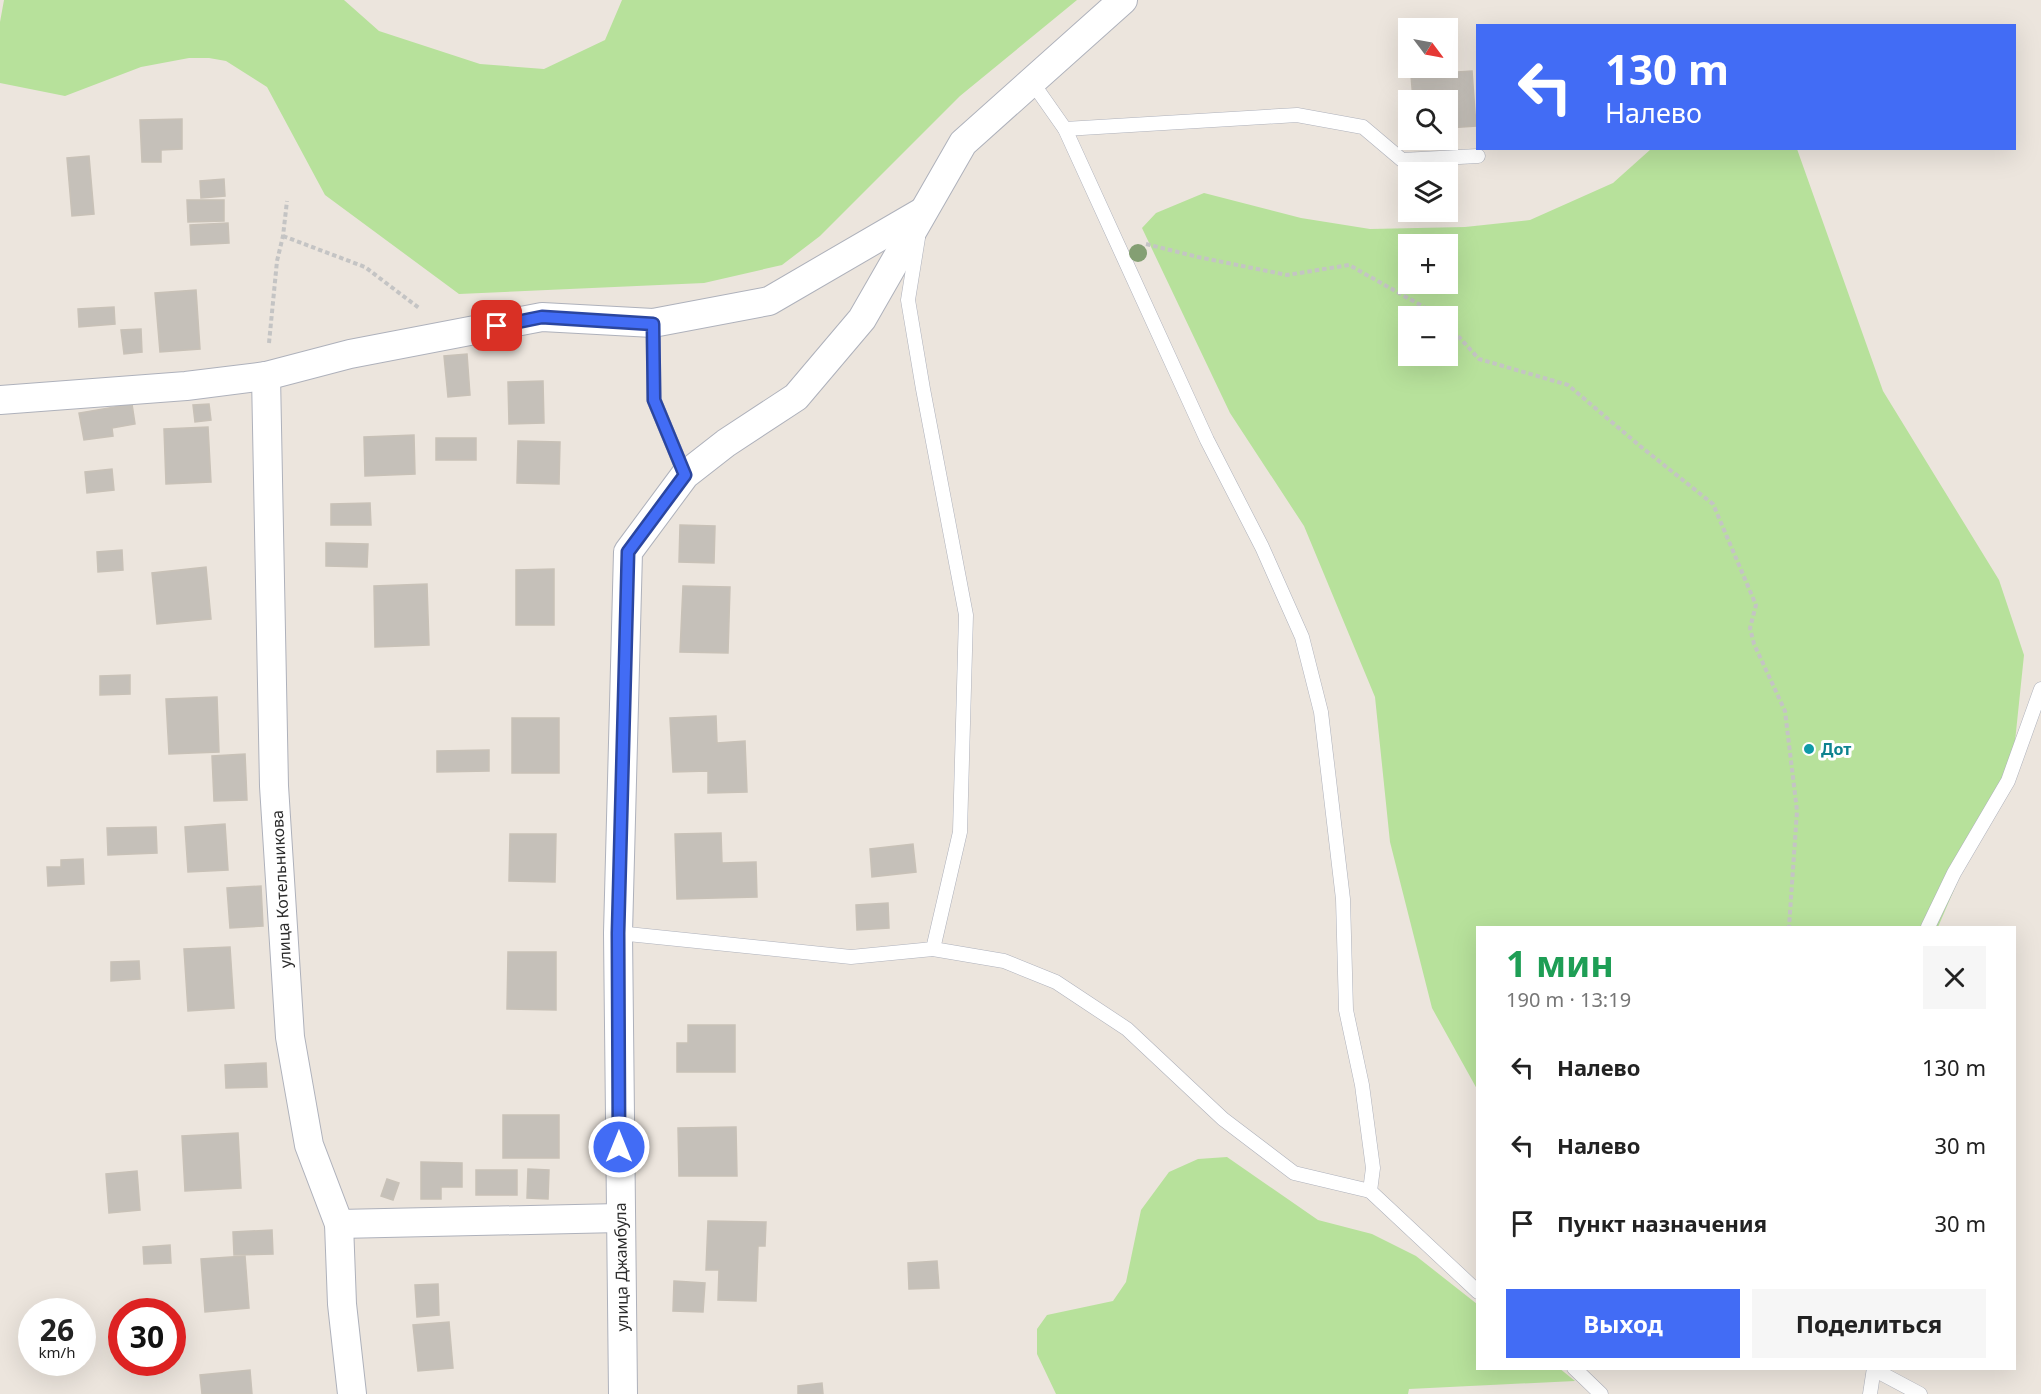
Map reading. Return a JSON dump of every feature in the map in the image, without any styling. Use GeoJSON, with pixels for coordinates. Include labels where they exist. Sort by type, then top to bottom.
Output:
{"type":"FeatureCollection","features":[{"type":"Feature","properties":{"kind":"street","name":"улица Джамбула"},"geometry":{"type":"LineString","coordinates":[[623,1394],[618,933],[628,552],[685,475],[726,443],[796,397],[862,319],[963,143],[1123,0]]}},
{"type":"Feature","properties":{"kind":"street"},"geometry":{"type":"LineString","coordinates":[[0,400],[186,386],[266,376],[350,354],[542,317],[653,324],[769,301],[922,212]]}},
{"type":"Feature","properties":{"kind":"street","name":"улица Котельникова"},"geometry":{"type":"LineString","coordinates":[[266,376],[274,786],[290,1037],[309,1145],[339,1224],[342,1304],[352,1394]]}},
{"type":"Feature","properties":{"kind":"street"},"geometry":{"type":"LineString","coordinates":[[339,1224],[620,1218]]}},
{"type":"Feature","properties":{"kind":"lane"},"geometry":{"type":"LineString","coordinates":[[1032,82],[1065,129],[1208,440],[1262,547],[1302,637],[1321,712],[1343,898],[1346,1010],[1362,1085],[1373,1168],[1370,1191]]}},
{"type":"Feature","properties":{"kind":"lane"},"geometry":{"type":"LineString","coordinates":[[1065,129],[1297,115],[1363,127],[1402,160],[1478,156]]}},
{"type":"Feature","properties":{"kind":"lane"},"geometry":{"type":"LineString","coordinates":[[922,212],[908,300],[966,615],[960,832],[933,949]]}},
{"type":"Feature","properties":{"kind":"lane"},"geometry":{"type":"LineString","coordinates":[[653,324],[654,400],[685,475]]}},
{"type":"Feature","properties":{"kind":"lane"},"geometry":{"type":"LineString","coordinates":[[1928,926],[1954,873],[2008,781],[2041,689]]}},
{"type":"Feature","properties":{"kind":"lane"},"geometry":{"type":"LineString","coordinates":[[618,933],[851,957],[933,949],[1004,961],[1056,982],[1127,1029],[1223,1119],[1294,1173],[1370,1191],[1476,1290]]}},
{"type":"Feature","properties":{"kind":"lane"},"geometry":{"type":"LineString","coordinates":[[1576,1370],[1601,1394]]}},
{"type":"Feature","properties":{"kind":"lane"},"geometry":{"type":"LineString","coordinates":[[1869,1394],[1874,1370]]}},
{"type":"Feature","properties":{"kind":"lane"},"geometry":{"type":"LineString","coordinates":[[1876,1370],[1920,1394]]}},
{"type":"Feature","properties":{"kind":"path"},"geometry":{"type":"LineString","coordinates":[[266,376],[277,261],[283,236],[287,201]]}},
{"type":"Feature","properties":{"kind":"path"},"geometry":{"type":"LineString","coordinates":[[283,236],[365,267],[453,334]]}},
{"type":"Feature","properties":{"kind":"path"},"geometry":{"type":"LineString","coordinates":[[1113,236],[1198,257],[1287,275],[1349,265],[1422,306]]}},
{"type":"Feature","properties":{"kind":"path"},"geometry":{"type":"LineString","coordinates":[[1458,336],[1479,359],[1568,385],[1713,504],[1756,605],[1750,628],[1754,644],[1785,711],[1797,811],[1789,926]]}},
{"type":"Feature","properties":{"kind":"green space"},"geometry":{"type":"Polygon","coordinates":[[[4,0],[344,0],[379,31],[480,64],[544,69],[605,40],[622,0],[1077,0],[960,96],[820,236],[782,265],[704,283],[459,294],[325,195],[267,87],[226,61],[189,58],[141,67],[65,96],[0,83],[0,22],[4,0]]]}},
{"type":"Feature","properties":{"kind":"green space"},"geometry":{"type":"Polygon","coordinates":[[[1650,150],[1797,150],[1883,391],[1999,580],[2024,655],[2014,751],[1938,926],[1476,926],[1476,1087],[1432,1008],[1390,842],[1375,697],[1304,526],[1230,413],[1142,228],[1156,213],[1204,193],[1301,218],[1370,229],[1465,227],[1530,220],[1613,183],[1650,150]]]}},
{"type":"Feature","properties":{"kind":"green space"},"geometry":{"type":"Polygon","coordinates":[[[1227,1157],[1318,1220],[1372,1234],[1416,1256],[1476,1303],[1476,1370],[1561,1370],[1575,1381],[1409,1389],[1408,1394],[1056,1394],[1037,1354],[1037,1329],[1047,1315],[1113,1301],[1126,1282],[1141,1210],[1169,1172],[1198,1159],[1227,1157]]]}},
{"type":"Feature","properties":{"kind":"building"},"geometry":{"type":"Polygon","coordinates":[[[1472,71],[1476,126],[1458,127],[1458,90],[1412,90],[1411,78],[1458,78],[1458,72],[1472,71]]]}},
{"type":"Feature","properties":{"kind":"building"},"geometry":{"type":"Polygon","coordinates":[[[182,119],[182,149],[161,150],[161,162],[142,162],[140,120],[182,119]]]}},
{"type":"Feature","properties":{"kind":"building"},"geometry":{"type":"Polygon","coordinates":[[[89,156],[94,214],[72,216],[67,158],[89,156]]]}},
{"type":"Feature","properties":{"kind":"building"},"geometry":{"type":"Polygon","coordinates":[[[224,179],[225,196],[201,198],[200,181],[224,179]]]}},
{"type":"Feature","properties":{"kind":"building"},"geometry":{"type":"Polygon","coordinates":[[[187,200],[224,200],[224,221],[188,222],[187,200]]]}},
{"type":"Feature","properties":{"kind":"building"},"geometry":{"type":"Polygon","coordinates":[[[228,223],[229,243],[191,245],[190,225],[228,223]]]}},
{"type":"Feature","properties":{"kind":"building"},"geometry":{"type":"Polygon","coordinates":[[[196,290],[200,349],[160,352],[155,293],[196,290]]]}},
{"type":"Feature","properties":{"kind":"building"},"geometry":{"type":"Polygon","coordinates":[[[114,307],[115,324],[79,327],[78,309],[114,307]]]}},
{"type":"Feature","properties":{"kind":"building"},"geometry":{"type":"Polygon","coordinates":[[[141,329],[142,352],[124,354],[121,330],[141,329]]]}},
{"type":"Feature","properties":{"kind":"building"},"geometry":{"type":"Polygon","coordinates":[[[467,354],[470,395],[448,397],[444,356],[467,354]]]}},
{"type":"Feature","properties":{"kind":"building"},"geometry":{"type":"Polygon","coordinates":[[[543,381],[544,423],[509,424],[508,382],[543,381]]]}},
{"type":"Feature","properties":{"kind":"building"},"geometry":{"type":"Polygon","coordinates":[[[132,404],[135,424],[112,428],[113,436],[84,440],[79,413],[132,404]]]}},
{"type":"Feature","properties":{"kind":"building"},"geometry":{"type":"Polygon","coordinates":[[[209,404],[211,420],[195,422],[193,405],[209,404]]]}},
{"type":"Feature","properties":{"kind":"building"},"geometry":{"type":"Polygon","coordinates":[[[208,427],[211,482],[166,484],[164,429],[208,427]]]}},
{"type":"Feature","properties":{"kind":"building"},"geometry":{"type":"Polygon","coordinates":[[[414,435],[415,474],[365,476],[364,437],[414,435]]]}},
{"type":"Feature","properties":{"kind":"building"},"geometry":{"type":"Polygon","coordinates":[[[436,438],[476,438],[476,460],[436,460],[436,438]]]}},
{"type":"Feature","properties":{"kind":"building"},"geometry":{"type":"Polygon","coordinates":[[[518,441],[560,442],[559,484],[517,483],[518,441]]]}},
{"type":"Feature","properties":{"kind":"building"},"geometry":{"type":"Polygon","coordinates":[[[112,469],[114,490],[87,493],[85,472],[112,469]]]}},
{"type":"Feature","properties":{"kind":"building"},"geometry":{"type":"Polygon","coordinates":[[[370,503],[371,525],[331,525],[331,504],[370,503]]]}},
{"type":"Feature","properties":{"kind":"building"},"geometry":{"type":"Polygon","coordinates":[[[680,525],[715,526],[714,563],[679,562],[680,525]]]}},
{"type":"Feature","properties":{"kind":"building"},"geometry":{"type":"Polygon","coordinates":[[[326,543],[368,544],[367,567],[326,566],[326,543]]]}},
{"type":"Feature","properties":{"kind":"building"},"geometry":{"type":"Polygon","coordinates":[[[122,550],[123,570],[98,572],[97,552],[122,550]]]}},
{"type":"Feature","properties":{"kind":"building"},"geometry":{"type":"Polygon","coordinates":[[[206,567],[211,619],[157,624],[152,573],[206,567]]]}},
{"type":"Feature","properties":{"kind":"building"},"geometry":{"type":"Polygon","coordinates":[[[554,569],[554,625],[516,625],[516,570],[554,569]]]}},
{"type":"Feature","properties":{"kind":"building"},"geometry":{"type":"Polygon","coordinates":[[[427,584],[429,645],[375,647],[374,586],[427,584]]]}},
{"type":"Feature","properties":{"kind":"building"},"geometry":{"type":"Polygon","coordinates":[[[683,586],[730,587],[728,653],[680,652],[683,586]]]}},
{"type":"Feature","properties":{"kind":"building"},"geometry":{"type":"Polygon","coordinates":[[[130,675],[130,694],[100,695],[100,676],[130,675]]]}},
{"type":"Feature","properties":{"kind":"building"},"geometry":{"type":"Polygon","coordinates":[[[217,697],[219,752],[169,754],[166,699],[217,697]]]}},
{"type":"Feature","properties":{"kind":"building"},"geometry":{"type":"Polygon","coordinates":[[[716,716],[717,743],[745,741],[747,792],[708,793],[708,771],[673,772],[670,718],[716,716]]]}},
{"type":"Feature","properties":{"kind":"building"},"geometry":{"type":"Polygon","coordinates":[[[512,718],[559,718],[559,773],[512,773],[512,718]]]}},
{"type":"Feature","properties":{"kind":"building"},"geometry":{"type":"Polygon","coordinates":[[[489,750],[489,771],[437,772],[437,751],[489,750]]]}},
{"type":"Feature","properties":{"kind":"building"},"geometry":{"type":"Polygon","coordinates":[[[245,754],[247,800],[214,801],[212,756],[245,754]]]}},
{"type":"Feature","properties":{"kind":"building"},"geometry":{"type":"Polygon","coordinates":[[[225,824],[228,870],[188,872],[185,827],[225,824]]]}},
{"type":"Feature","properties":{"kind":"building"},"geometry":{"type":"Polygon","coordinates":[[[156,827],[157,853],[108,855],[107,828],[156,827]]]}},
{"type":"Feature","properties":{"kind":"building"},"geometry":{"type":"Polygon","coordinates":[[[721,833],[722,863],[756,862],[757,897],[677,899],[675,834],[721,833]]]}},
{"type":"Feature","properties":{"kind":"building"},"geometry":{"type":"Polygon","coordinates":[[[510,834],[556,834],[555,882],[509,881],[510,834]]]}},
{"type":"Feature","properties":{"kind":"building"},"geometry":{"type":"Polygon","coordinates":[[[913,844],[916,872],[872,877],[870,849],[913,844]]]}},
{"type":"Feature","properties":{"kind":"building"},"geometry":{"type":"Polygon","coordinates":[[[83,859],[84,884],[48,886],[47,867],[61,867],[61,860],[83,859]]]}},
{"type":"Feature","properties":{"kind":"building"},"geometry":{"type":"Polygon","coordinates":[[[261,886],[263,926],[230,928],[227,888],[261,886]]]}},
{"type":"Feature","properties":{"kind":"building"},"geometry":{"type":"Polygon","coordinates":[[[888,903],[889,928],[857,930],[856,905],[888,903]]]}},
{"type":"Feature","properties":{"kind":"building"},"geometry":{"type":"Polygon","coordinates":[[[230,947],[234,1008],[188,1011],[184,949],[230,947]]]}},
{"type":"Feature","properties":{"kind":"building"},"geometry":{"type":"Polygon","coordinates":[[[508,952],[556,952],[556,1010],[507,1009],[508,952]]]}},
{"type":"Feature","properties":{"kind":"building"},"geometry":{"type":"Polygon","coordinates":[[[139,961],[140,979],[111,981],[111,962],[139,961]]]}},
{"type":"Feature","properties":{"kind":"building"},"geometry":{"type":"Polygon","coordinates":[[[688,1025],[735,1025],[735,1072],[677,1072],[677,1043],[688,1043],[688,1025]]]}},
{"type":"Feature","properties":{"kind":"building"},"geometry":{"type":"Polygon","coordinates":[[[266,1063],[267,1087],[226,1088],[225,1065],[266,1063]]]}},
{"type":"Feature","properties":{"kind":"building"},"geometry":{"type":"Polygon","coordinates":[[[503,1115],[559,1115],[559,1158],[503,1158],[503,1115]]]}},
{"type":"Feature","properties":{"kind":"building"},"geometry":{"type":"Polygon","coordinates":[[[736,1127],[737,1176],[679,1176],[678,1128],[736,1127]]]}},
{"type":"Feature","properties":{"kind":"building"},"geometry":{"type":"Polygon","coordinates":[[[238,1133],[241,1188],[185,1191],[182,1136],[238,1133]]]}},
{"type":"Feature","properties":{"kind":"building"},"geometry":{"type":"Polygon","coordinates":[[[421,1162],[462,1163],[462,1187],[441,1187],[441,1199],[421,1199],[421,1162]]]}},
{"type":"Feature","properties":{"kind":"building"},"geometry":{"type":"Polygon","coordinates":[[[528,1169],[549,1170],[548,1199],[527,1198],[528,1169]]]}},
{"type":"Feature","properties":{"kind":"building"},"geometry":{"type":"Polygon","coordinates":[[[476,1170],[517,1170],[517,1195],[476,1195],[476,1170]]]}},
{"type":"Feature","properties":{"kind":"building"},"geometry":{"type":"Polygon","coordinates":[[[137,1171],[140,1210],[109,1213],[106,1174],[137,1171]]]}},
{"type":"Feature","properties":{"kind":"building"},"geometry":{"type":"Polygon","coordinates":[[[387,1179],[399,1183],[393,1200],[381,1196],[387,1179]]]}},
{"type":"Feature","properties":{"kind":"building"},"geometry":{"type":"Polygon","coordinates":[[[708,1221],[766,1222],[765,1246],[758,1246],[756,1301],[718,1300],[719,1270],[706,1270],[708,1221]]]}},
{"type":"Feature","properties":{"kind":"building"},"geometry":{"type":"Polygon","coordinates":[[[272,1230],[273,1254],[234,1255],[233,1232],[272,1230]]]}},
{"type":"Feature","properties":{"kind":"building"},"geometry":{"type":"Polygon","coordinates":[[[170,1245],[171,1263],[144,1264],[143,1247],[170,1245]]]}},
{"type":"Feature","properties":{"kind":"building"},"geometry":{"type":"Polygon","coordinates":[[[245,1256],[249,1308],[205,1312],[201,1259],[245,1256]]]}},
{"type":"Feature","properties":{"kind":"building"},"geometry":{"type":"Polygon","coordinates":[[[937,1261],[939,1288],[909,1289],[908,1263],[937,1261]]]}},
{"type":"Feature","properties":{"kind":"building"},"geometry":{"type":"Polygon","coordinates":[[[674,1281],[705,1283],[703,1312],[673,1311],[674,1281]]]}},
{"type":"Feature","properties":{"kind":"building"},"geometry":{"type":"Polygon","coordinates":[[[438,1284],[439,1315],[417,1317],[415,1285],[438,1284]]]}},
{"type":"Feature","properties":{"kind":"building"},"geometry":{"type":"Polygon","coordinates":[[[449,1322],[453,1368],[418,1371],[413,1325],[449,1322]]]}},
{"type":"Feature","properties":{"kind":"building"},"geometry":{"type":"Polygon","coordinates":[[[250,1370],[252,1394],[202,1394],[200,1375],[250,1370]]]}},
{"type":"Feature","properties":{"kind":"building"},"geometry":{"type":"Polygon","coordinates":[[[822,1383],[823,1394],[798,1394],[798,1386],[822,1383]]]}},
{"type":"Feature","properties":{"kind":"place","name":"Дот"},"geometry":{"type":"Point","coordinates":[1809,749]}},
{"type":"Feature","properties":{"kind":"route"},"geometry":{"type":"LineString","coordinates":[[497,326],[542,317],[653,324],[654,400],[685,475],[628,552],[618,933],[619,1147]]}}]}
